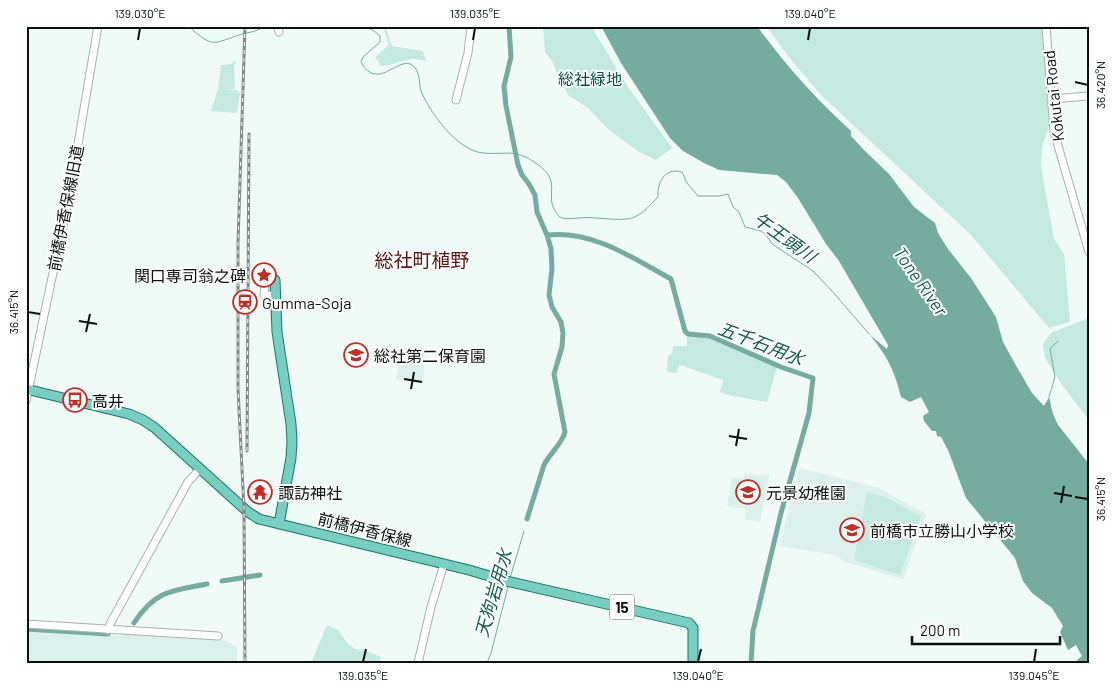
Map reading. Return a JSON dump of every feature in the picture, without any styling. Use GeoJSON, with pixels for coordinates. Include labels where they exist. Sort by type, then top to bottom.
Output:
{"type":"FeatureCollection","features":[{"type":"Feature","properties":{"kind":"main road"},"geometry":{"type":"LineString","coordinates":[[274,280],[276,332],[292,426],[291,458],[279,524]]}},
{"type":"Feature","properties":{"kind":"main road","name":"前橋伊香保線"},"geometry":{"type":"LineString","coordinates":[[27,389],[140,418],[155,428],[253,516],[510,582],[688,622],[693,628],[693,663]]}},
{"type":"Feature","properties":{"kind":"street","name":"前橋伊香保線旧道"},"geometry":{"type":"LineString","coordinates":[[26,401],[69,197],[98,26]]}},
{"type":"Feature","properties":{"kind":"street"},"geometry":{"type":"LineString","coordinates":[[456,100],[468,53],[471,26]]}},
{"type":"Feature","properties":{"kind":"street","name":"Kokutai Road"},"geometry":{"type":"LineString","coordinates":[[1046,26],[1054,132],[1089,252]]}},
{"type":"Feature","properties":{"kind":"street"},"geometry":{"type":"LineString","coordinates":[[1051,99],[1089,96]]}},
{"type":"Feature","properties":{"kind":"street"},"geometry":{"type":"LineString","coordinates":[[108,630],[188,482],[200,469]]}},
{"type":"Feature","properties":{"kind":"street"},"geometry":{"type":"LineString","coordinates":[[418,663],[431,607],[444,564]]}},
{"type":"Feature","properties":{"kind":"street"},"geometry":{"type":"LineString","coordinates":[[26,624],[218,636]]}},
{"type":"Feature","properties":{"kind":"shaded area"},"geometry":{"type":"Polygon","coordinates":[[[424,348],[425,351],[423,383],[396,379],[401,350],[424,348]]]}},
{"type":"Feature","properties":{"kind":"shaded area","name":"前橋市立勝山小学校"},"geometry":{"type":"Polygon","coordinates":[[[800,468],[879,488],[926,514],[903,579],[845,562],[836,555],[779,546],[800,468]]]}},
{"type":"Feature","properties":{"kind":"shaded area","name":"元景幼稚園"},"geometry":{"type":"Polygon","coordinates":[[[745,473],[770,474],[760,522],[745,519],[746,509],[727,506],[732,477],[743,479],[745,473]]]}},
{"type":"Feature","properties":{"kind":"shaded area"},"geometry":{"type":"Polygon","coordinates":[[[26,630],[219,639],[237,647],[237,663],[26,663],[26,630]]]}},
{"type":"Feature","properties":{"kind":"green space"},"geometry":{"type":"Polygon","coordinates":[[[383,26],[385,26],[392,46],[423,51],[426,61],[412,59],[381,66],[375,57],[389,45],[383,26]]]}},
{"type":"Feature","properties":{"kind":"green space","name":"総社緑地"},"geometry":{"type":"Polygon","coordinates":[[[543,26],[591,26],[624,81],[672,148],[656,160],[641,153],[606,127],[588,108],[568,95],[553,62],[545,52],[543,26]]]}},
{"type":"Feature","properties":{"kind":"green space"},"geometry":{"type":"Polygon","coordinates":[[[766,26],[1042,26],[1050,124],[1042,147],[1041,167],[1054,239],[1064,254],[1070,322],[1049,328],[971,235],[821,95],[766,26]]]}},
{"type":"Feature","properties":{"kind":"green space"},"geometry":{"type":"Polygon","coordinates":[[[236,60],[234,68],[235,89],[222,89],[236,90],[240,93],[237,113],[211,111],[218,89],[221,65],[231,64],[236,60]]]}},
{"type":"Feature","properties":{"kind":"green space"},"geometry":{"type":"Polygon","coordinates":[[[1089,318],[1089,420],[1062,385],[1045,358],[1043,344],[1051,333],[1089,318]]]}},
{"type":"Feature","properties":{"kind":"green space"},"geometry":{"type":"Polygon","coordinates":[[[687,334],[710,337],[777,367],[767,402],[720,392],[723,380],[683,366],[679,365],[677,373],[667,372],[668,356],[672,353],[673,346],[687,346],[687,334]]]}},
{"type":"Feature","properties":{"kind":"green space"},"geometry":{"type":"Polygon","coordinates":[[[867,492],[885,497],[921,516],[900,575],[854,560],[867,492]]]}},
{"type":"Feature","properties":{"kind":"green space"},"geometry":{"type":"Polygon","coordinates":[[[327,625],[338,630],[348,644],[355,649],[364,650],[381,657],[380,663],[311,663],[327,625]]]}},
{"type":"Feature","properties":{"kind":"water","name":"Tone River"},"geometry":{"type":"Polygon","coordinates":[[[601,26],[757,26],[801,81],[851,131],[851,136],[889,174],[914,207],[935,223],[938,233],[948,249],[971,278],[996,317],[1003,342],[1032,393],[1044,406],[1049,397],[1058,425],[1089,464],[1089,663],[1079,663],[1077,660],[1082,656],[1076,645],[1068,650],[1060,632],[1063,626],[1052,608],[1032,593],[1023,581],[1015,558],[966,498],[948,450],[941,437],[937,436],[936,431],[932,431],[924,421],[923,416],[929,412],[921,397],[910,402],[901,397],[890,364],[870,335],[887,349],[888,345],[839,261],[786,182],[777,175],[719,170],[683,151],[670,138],[621,63],[601,26]]]}},
{"type":"Feature","properties":{"kind":"waterway","name":"午王頭川"},"geometry":{"type":"LineString","coordinates":[[188,26],[203,38],[213,42],[256,31],[264,26]]}},
{"type":"Feature","properties":{"kind":"waterway","name":"午王頭川"},"geometry":{"type":"LineString","coordinates":[[362,26],[373,30],[380,36],[380,42],[363,57],[361,62],[368,71],[375,74],[383,73],[397,66],[410,64],[416,69],[421,91],[431,110],[446,130],[464,146],[483,153],[517,154],[529,159],[545,170],[551,182],[552,205],[560,217],[567,219],[627,219],[636,217],[658,197],[659,186],[663,177],[671,172],[682,172],[687,183],[698,196],[728,194],[733,207],[739,212],[745,227],[761,231],[772,244],[813,271],[869,334]]}},
{"type":"Feature","properties":{"kind":"waterway"},"geometry":{"type":"LineString","coordinates":[[509,26],[511,57],[504,86],[506,106],[518,165],[535,195],[537,212],[551,249],[552,268],[549,295],[552,307],[561,322],[563,333],[562,347],[554,374],[565,432],[544,465],[527,519]]}},
{"type":"Feature","properties":{"kind":"waterway","name":"五千石用水"},"geometry":{"type":"LineString","coordinates":[[547,235],[564,235],[596,241],[612,247],[671,279],[685,331],[688,334],[710,336],[781,367],[813,378],[809,413],[781,513],[753,631],[751,663]]}},
{"type":"Feature","properties":{"kind":"waterway"},"geometry":{"type":"LineString","coordinates":[[1049,397],[1055,377],[1050,349],[1058,341]]}},
{"type":"Feature","properties":{"kind":"waterway","name":"天狗岩用水"},"geometry":{"type":"LineString","coordinates":[[510,578],[524,531]]}},
{"type":"Feature","properties":{"kind":"waterway"},"geometry":{"type":"LineString","coordinates":[[222,581],[260,575]]}},
{"type":"Feature","properties":{"kind":"waterway"},"geometry":{"type":"LineString","coordinates":[[134,623],[149,604],[157,598],[174,591],[207,584]]}},
{"type":"Feature","properties":{"kind":"waterway","name":"天狗岩用水"},"geometry":{"type":"LineString","coordinates":[[487,663],[508,587]]}},
{"type":"Feature","properties":{"kind":"waterway"},"geometry":{"type":"LineString","coordinates":[[26,629],[108,634]]}},
{"type":"Feature","properties":{"kind":"railway"},"geometry":{"type":"LineString","coordinates":[[245,26],[238,243],[238,389],[244,509],[245,663]]}},
{"type":"Feature","properties":{"kind":"railway"},"geometry":{"type":"LineString","coordinates":[[247,451],[249,134]]}},
{"type":"Feature","properties":{"kind":"place","name":"関口専司翁之碑"},"geometry":{"type":"Point","coordinates":[264,275]}},
{"type":"Feature","properties":{"kind":"place","name":"Gumma-Soja"},"geometry":{"type":"Point","coordinates":[245,302]}},
{"type":"Feature","properties":{"kind":"place","name":"総社第二保育園"},"geometry":{"type":"Point","coordinates":[356,355]}},
{"type":"Feature","properties":{"kind":"place","name":"高井"},"geometry":{"type":"Point","coordinates":[75,400]}},
{"type":"Feature","properties":{"kind":"place","name":"諏訪神社"},"geometry":{"type":"Point","coordinates":[260,492]}},
{"type":"Feature","properties":{"kind":"place","name":"元景幼稚園"},"geometry":{"type":"Point","coordinates":[748,492]}},
{"type":"Feature","properties":{"kind":"place","name":"前橋市立勝山小学校"},"geometry":{"type":"Point","coordinates":[852,530]}},
{"type":"Feature","properties":{"kind":"district","name":"総社町植野"},"geometry":{"type":"Point","coordinates":[422,259]}}]}
